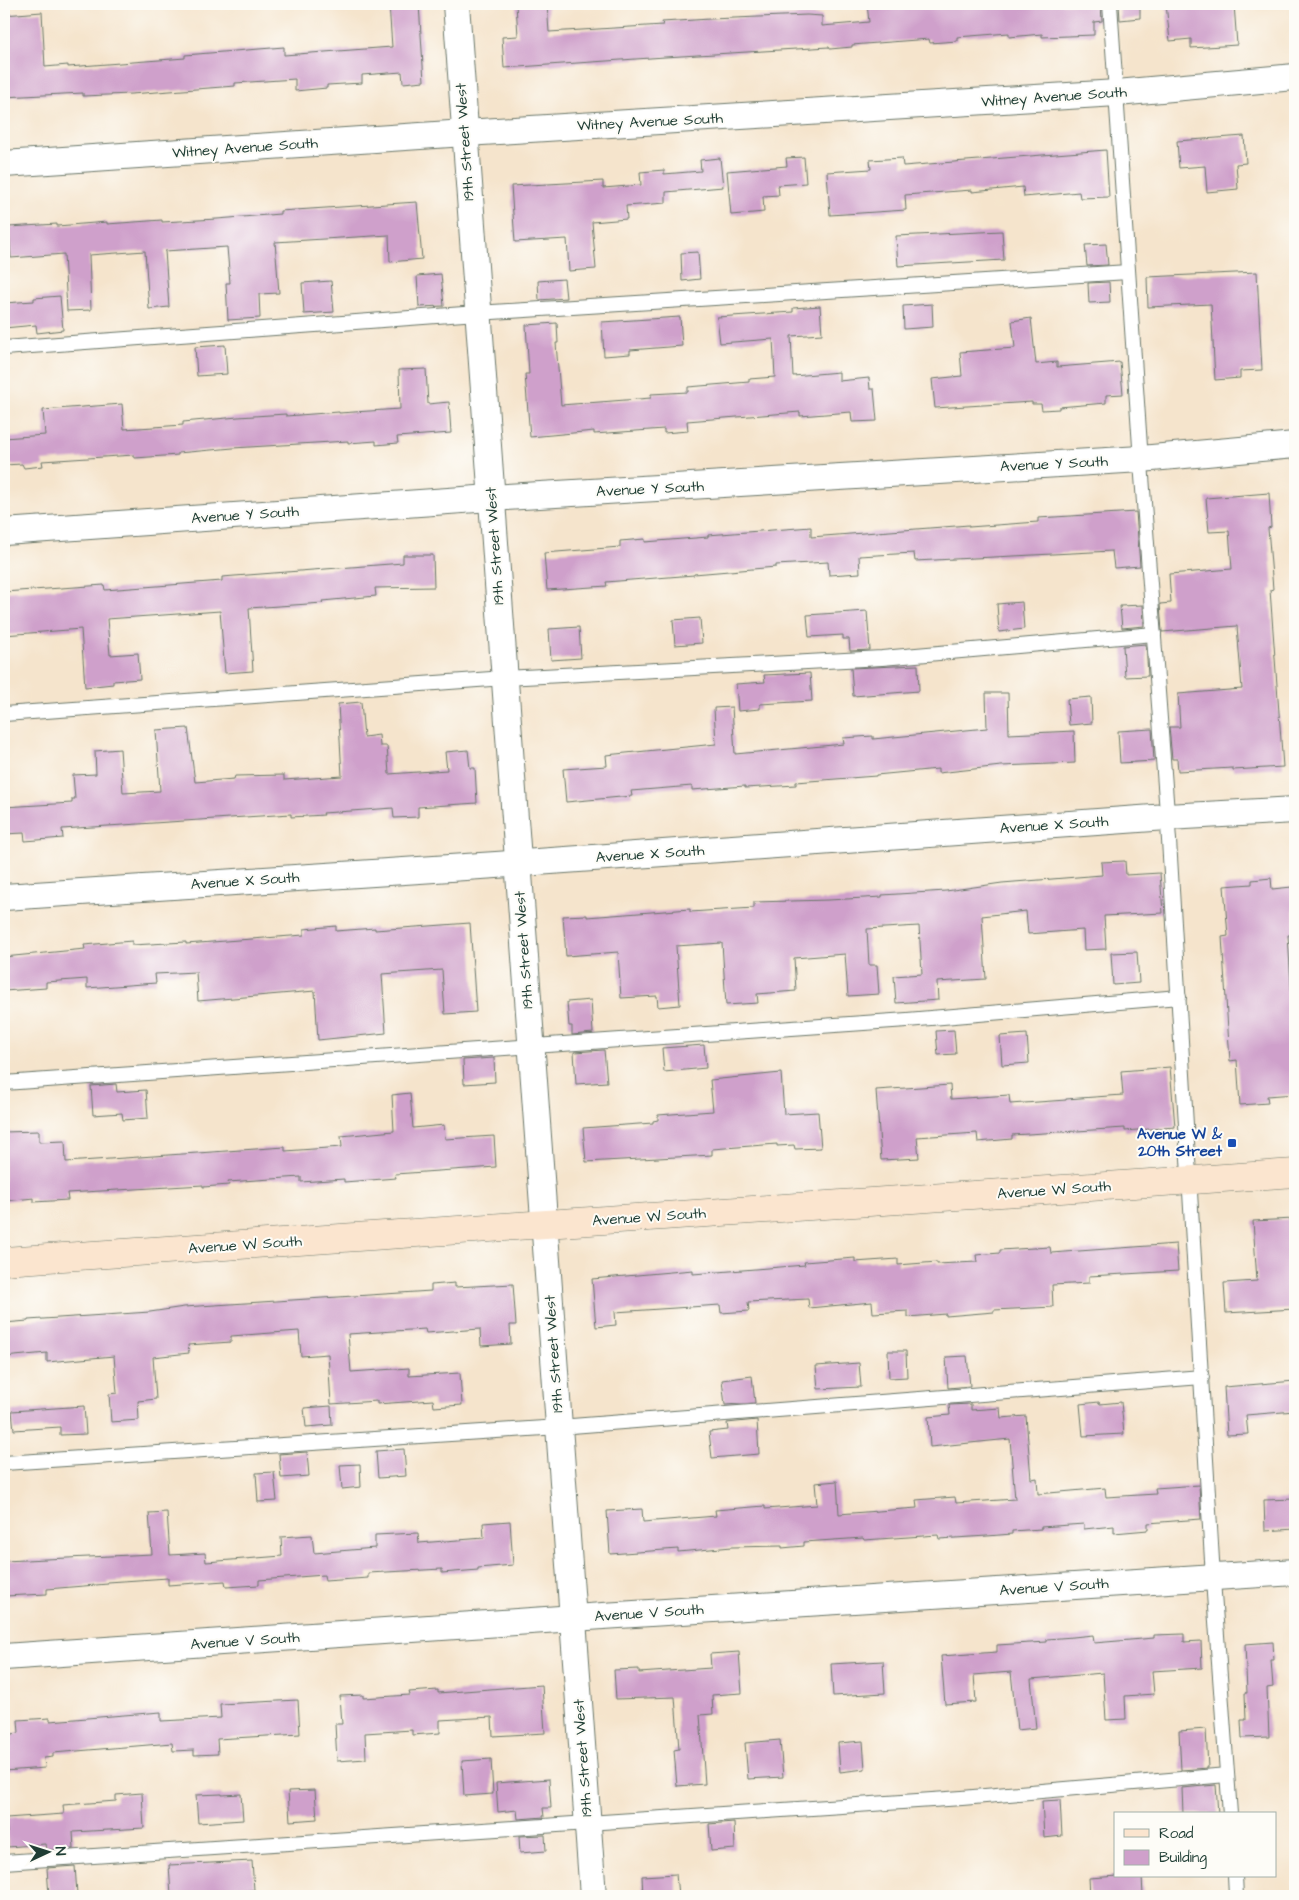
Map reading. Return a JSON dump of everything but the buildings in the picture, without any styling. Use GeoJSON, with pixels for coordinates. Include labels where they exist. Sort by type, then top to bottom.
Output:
{"type":"FeatureCollection","features":[{"type":"Feature","properties":{"kind":"street","name":"19th Street West"},"geometry":{"type":"LineString","coordinates":[[456,4],[593,1896]]}},
{"type":"Feature","properties":{"kind":"street","name":"Witney Avenue South"},"geometry":{"type":"LineString","coordinates":[[4,164],[465,133],[1117,93],[1295,77]]}},
{"type":"Feature","properties":{"kind":"street","name":"Avenue Y South"},"geometry":{"type":"LineString","coordinates":[[4,532],[491,498],[1141,459],[1295,445]]}},
{"type":"Feature","properties":{"kind":"street","name":"Avenue X South"},"geometry":{"type":"LineString","coordinates":[[4,897],[518,864],[1167,817],[1295,810]]}},
{"type":"Feature","properties":{"kind":"street","name":"Avenue W South"},"geometry":{"type":"LineString","coordinates":[[4,1262],[1295,1173]]}},
{"type":"Feature","properties":{"kind":"street","name":"Avenue V South"},"geometry":{"type":"LineString","coordinates":[[4,1657],[573,1618],[1295,1572]]}},
{"type":"Feature","properties":{"kind":"lane"},"geometry":{"type":"LineString","coordinates":[[1110,4],[1179,997],[1213,1577],[1230,1812]]}},
{"type":"Feature","properties":{"kind":"lane"},"geometry":{"type":"LineString","coordinates":[[4,348],[478,313],[1128,272]]}},
{"type":"Feature","properties":{"kind":"lane"},"geometry":{"type":"LineString","coordinates":[[4,714],[504,678],[882,658],[1154,634]]}},
{"type":"Feature","properties":{"kind":"lane"},"geometry":{"type":"LineString","coordinates":[[4,1083],[908,1020],[1179,997]]}},
{"type":"Feature","properties":{"kind":"lane"},"geometry":{"type":"LineString","coordinates":[[4,1463],[559,1427],[1202,1377]]}},
{"type":"Feature","properties":{"kind":"lane"},"geometry":{"type":"LineString","coordinates":[[4,1862],[952,1798],[1227,1775]]}},
{"type":"Feature","properties":{"kind":"lane"},"geometry":{"type":"LineString","coordinates":[[1235,1878],[1236,1896]]}},
{"type":"Feature","properties":{"kind":"place","name":"Avenue W & 20th Street"},"geometry":{"type":"Point","coordinates":[1232,1143]}}]}
